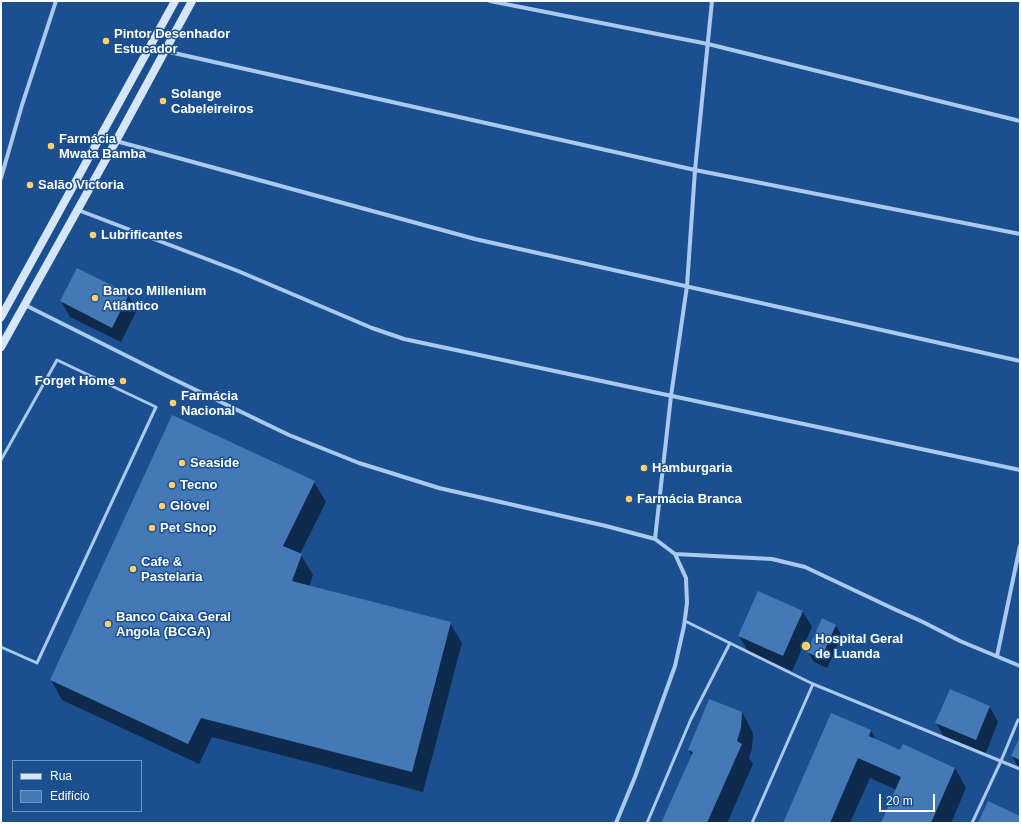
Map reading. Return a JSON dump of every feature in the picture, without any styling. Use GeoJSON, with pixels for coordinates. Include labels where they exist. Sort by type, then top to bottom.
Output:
{"type":"FeatureCollection","features":[{"type":"Feature","properties":{"kind":"main road"},"geometry":{"type":"LineString","coordinates":[[1,317],[175,1]]}},
{"type":"Feature","properties":{"kind":"main road"},"geometry":{"type":"LineString","coordinates":[[1,347],[78,210],[192,1]]}},
{"type":"Feature","properties":{"kind":"street"},"geometry":{"type":"LineString","coordinates":[[1,178],[22,105],[56,1]]}},
{"type":"Feature","properties":{"kind":"street"},"geometry":{"type":"LineString","coordinates":[[490,1],[708,44],[1020,121]]}},
{"type":"Feature","properties":{"kind":"street"},"geometry":{"type":"LineString","coordinates":[[655,539],[671,396],[687,286],[695,170],[712,1]]}},
{"type":"Feature","properties":{"kind":"street"},"geometry":{"type":"LineString","coordinates":[[165,51],[695,170],[1020,234]]}},
{"type":"Feature","properties":{"kind":"street"},"geometry":{"type":"LineString","coordinates":[[116,141],[475,239],[1020,361]]}},
{"type":"Feature","properties":{"kind":"street"},"geometry":{"type":"LineString","coordinates":[[78,210],[238,271],[372,328],[404,339],[1020,470]]}},
{"type":"Feature","properties":{"kind":"street"},"geometry":{"type":"LineString","coordinates":[[24,305],[174,380],[289,435],[359,463],[439,488],[606,526],[655,539],[675,554],[686,578],[687,603],[685,621],[675,666],[635,777],[616,823]]}},
{"type":"Feature","properties":{"kind":"street"},"geometry":{"type":"LineString","coordinates":[[996,656],[1020,546]]}},
{"type":"Feature","properties":{"kind":"street"},"geometry":{"type":"LineString","coordinates":[[675,554],[772,559],[805,567],[924,622],[960,641],[1020,666]]}},
{"type":"Feature","properties":{"kind":"lane"},"geometry":{"type":"LineString","coordinates":[[1,460],[57,360],[156,407],[37,663],[1,647]]}},
{"type":"Feature","properties":{"kind":"lane"},"geometry":{"type":"LineString","coordinates":[[685,621],[813,684],[1020,769]]}},
{"type":"Feature","properties":{"kind":"lane"},"geometry":{"type":"LineString","coordinates":[[647,823],[691,719],[730,643]]}},
{"type":"Feature","properties":{"kind":"lane"},"geometry":{"type":"LineString","coordinates":[[752,823],[813,684]]}},
{"type":"Feature","properties":{"kind":"lane"},"geometry":{"type":"LineString","coordinates":[[972,823],[1018,720]]}},
{"type":"Feature","properties":{"kind":"building","name":"Banco Millenium Atlântico"},"geometry":{"type":"Polygon","coordinates":[[[77,268],[129,294],[112,328],[60,301],[77,268]]]}},
{"type":"Feature","properties":{"kind":"building"},"geometry":{"type":"Polygon","coordinates":[[[172,415],[315,481],[283,546],[302,554],[292,581],[451,622],[412,772],[201,718],[188,744],[50,680],[172,415]]]}},
{"type":"Feature","properties":{"kind":"building"},"geometry":{"type":"Polygon","coordinates":[[[758,591],[803,611],[783,656],[738,636],[758,591]]]}},
{"type":"Feature","properties":{"kind":"building"},"geometry":{"type":"Polygon","coordinates":[[[822,618],[836,625],[821,659],[807,652],[822,618]]]}},
{"type":"Feature","properties":{"kind":"building"},"geometry":{"type":"Polygon","coordinates":[[[950,689],[990,706],[976,740],[935,723],[950,689]]]}},
{"type":"Feature","properties":{"kind":"building"},"geometry":{"type":"Polygon","coordinates":[[[709,699],[742,712],[741,728],[737,741],[742,744],[707,823],[661,823],[693,752],[688,750],[709,699]]]}},
{"type":"Feature","properties":{"kind":"building"},"geometry":{"type":"Polygon","coordinates":[[[831,713],[871,730],[869,736],[900,750],[903,744],[955,768],[931,823],[881,823],[901,777],[858,758],[830,823],[783,823],[831,713]]]}},
{"type":"Feature","properties":{"kind":"building"},"geometry":{"type":"Polygon","coordinates":[[[1020,737],[1020,760],[1011,756],[1020,737]]]}},
{"type":"Feature","properties":{"kind":"building"},"geometry":{"type":"Polygon","coordinates":[[[988,801],[1020,816],[1020,823],[978,823],[988,801]]]}},
{"type":"Feature","properties":{"kind":"place","name":"Pintor Desenhador Estucador"},"geometry":{"type":"Point","coordinates":[106,41]}},
{"type":"Feature","properties":{"kind":"place","name":"Solange Cabeleireiros"},"geometry":{"type":"Point","coordinates":[163,101]}},
{"type":"Feature","properties":{"kind":"place","name":"Farmácia Mwata Bamba"},"geometry":{"type":"Point","coordinates":[51,146]}},
{"type":"Feature","properties":{"kind":"place","name":"Salão Victoria"},"geometry":{"type":"Point","coordinates":[30,185]}},
{"type":"Feature","properties":{"kind":"place","name":"Lubrificantes"},"geometry":{"type":"Point","coordinates":[93,235]}},
{"type":"Feature","properties":{"kind":"place","name":"Banco Millenium Atlântico"},"geometry":{"type":"Point","coordinates":[95,298]}},
{"type":"Feature","properties":{"kind":"place","name":"Forget Home"},"geometry":{"type":"Point","coordinates":[123,381]}},
{"type":"Feature","properties":{"kind":"place","name":"Farmácia Nacional"},"geometry":{"type":"Point","coordinates":[173,403]}},
{"type":"Feature","properties":{"kind":"place","name":"Seaside"},"geometry":{"type":"Point","coordinates":[182,463]}},
{"type":"Feature","properties":{"kind":"place","name":"Hamburgaria"},"geometry":{"type":"Point","coordinates":[644,468]}},
{"type":"Feature","properties":{"kind":"place","name":"Tecno"},"geometry":{"type":"Point","coordinates":[172,485]}},
{"type":"Feature","properties":{"kind":"place","name":"Farmácia Branca"},"geometry":{"type":"Point","coordinates":[629,499]}},
{"type":"Feature","properties":{"kind":"place","name":"Glóvel"},"geometry":{"type":"Point","coordinates":[162,506]}},
{"type":"Feature","properties":{"kind":"place","name":"Pet Shop"},"geometry":{"type":"Point","coordinates":[152,528]}},
{"type":"Feature","properties":{"kind":"place","name":"Cafe & Pastelaria"},"geometry":{"type":"Point","coordinates":[133,569]}},
{"type":"Feature","properties":{"kind":"place","name":"Banco Caixa Geral Angola (BCGA)"},"geometry":{"type":"Point","coordinates":[108,624]}},
{"type":"Feature","properties":{"kind":"place","name":"Hospital Geral de Luanda"},"geometry":{"type":"Point","coordinates":[806,646]}}]}
